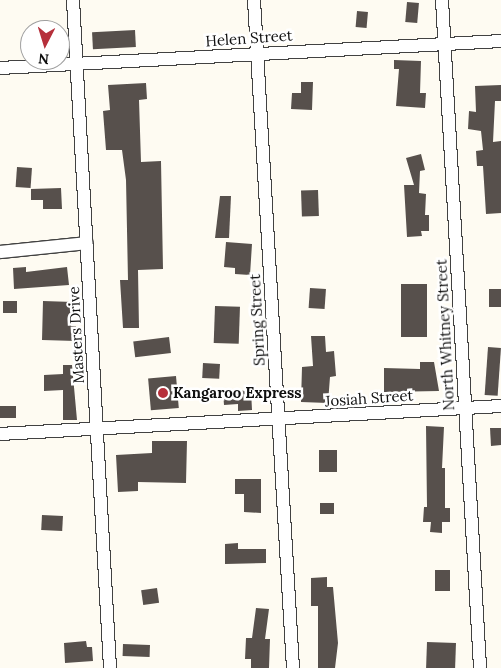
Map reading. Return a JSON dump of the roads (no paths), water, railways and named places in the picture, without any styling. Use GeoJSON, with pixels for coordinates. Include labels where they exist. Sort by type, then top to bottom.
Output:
{"type":"FeatureCollection","features":[{"type":"Feature","properties":{"kind":"street","name":"Masters Drive"},"geometry":{"type":"LineString","coordinates":[[73,0],[110,668]]}},
{"type":"Feature","properties":{"kind":"street","name":"Spring Street"},"geometry":{"type":"LineString","coordinates":[[254,0],[293,668]]}},
{"type":"Feature","properties":{"kind":"street","name":"North Whitney Street"},"geometry":{"type":"LineString","coordinates":[[442,0],[480,668]]}},
{"type":"Feature","properties":{"kind":"street","name":"Helen Street"},"geometry":{"type":"LineString","coordinates":[[0,68],[501,41]]}},
{"type":"Feature","properties":{"kind":"street"},"geometry":{"type":"LineString","coordinates":[[0,252],[87,243]]}},
{"type":"Feature","properties":{"kind":"street","name":"Josiah Street"},"geometry":{"type":"LineString","coordinates":[[0,434],[279,420],[501,406]]}},
{"type":"Feature","properties":{"kind":"place","name":"Kangaroo Express"},"geometry":{"type":"Point","coordinates":[163,393]}}]}
